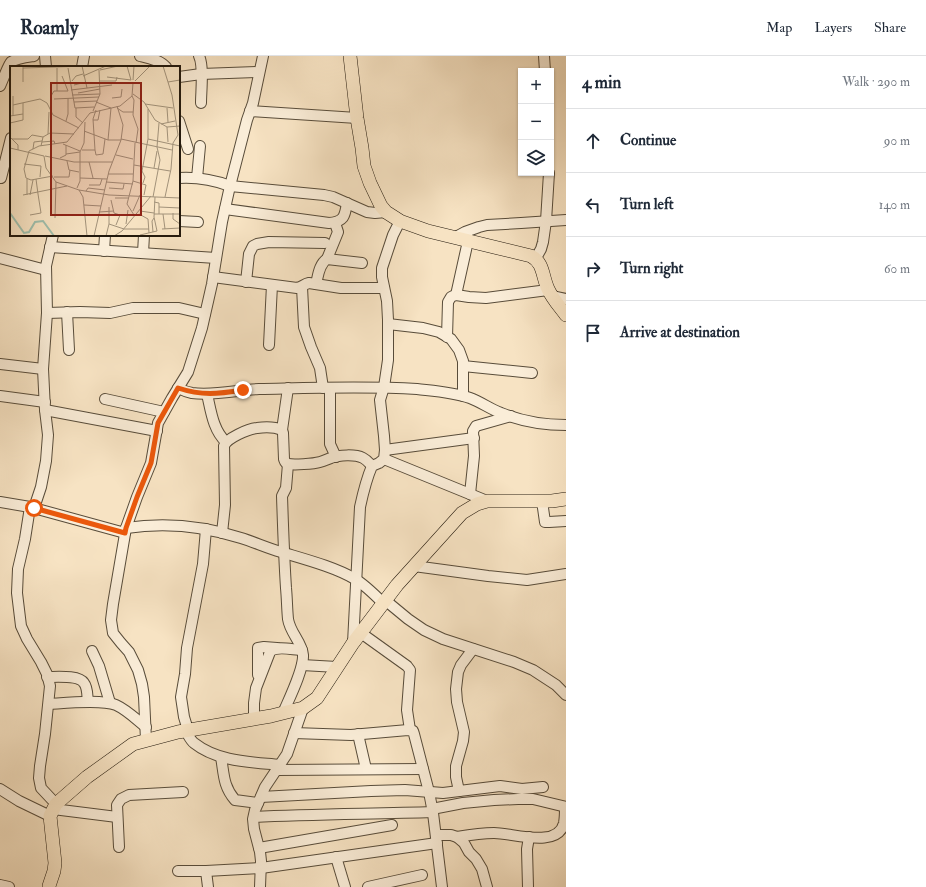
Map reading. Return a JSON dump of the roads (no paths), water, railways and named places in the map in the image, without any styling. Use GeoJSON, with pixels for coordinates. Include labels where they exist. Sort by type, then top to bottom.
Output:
{"type":"FeatureCollection","features":[{"type":"Feature","properties":{"kind":"main road"},"geometry":{"type":"LineString","coordinates":[[350,56],[364,166],[370,183],[381,206],[386,212],[400,221],[428,231],[523,253],[536,258],[540,262],[550,293],[566,315]]}},
{"type":"Feature","properties":{"kind":"main road"},"geometry":{"type":"LineString","coordinates":[[46,886],[54,870],[53,809],[87,777],[146,734],[186,730],[254,719],[303,708],[317,698],[357,638],[397,585],[462,512],[477,504],[488,501],[552,502],[566,499]]}},
{"type":"Feature","properties":{"kind":"street"},"geometry":{"type":"LineString","coordinates":[[1,82],[9,66],[8,59],[19,59],[34,56]]}},
{"type":"Feature","properties":{"kind":"street"},"geometry":{"type":"LineString","coordinates":[[45,56],[46,66]]}},
{"type":"Feature","properties":{"kind":"street"},"geometry":{"type":"LineString","coordinates":[[82,66],[84,56]]}},
{"type":"Feature","properties":{"kind":"street"},"geometry":{"type":"LineString","coordinates":[[140,56],[154,60],[165,66]]}},
{"type":"Feature","properties":{"kind":"street"},"geometry":{"type":"LineString","coordinates":[[199,56],[201,59],[201,103]]}},
{"type":"Feature","properties":{"kind":"street"},"geometry":{"type":"LineString","coordinates":[[146,734],[142,684],[138,670],[129,652],[113,633],[111,620],[113,604],[126,530],[137,497],[151,463],[158,423],[188,372],[202,328],[230,186],[242,138],[253,103],[263,56]]}},
{"type":"Feature","properties":{"kind":"street"},"geometry":{"type":"LineString","coordinates":[[544,56],[545,68]]}},
{"type":"Feature","properties":{"kind":"street"},"geometry":{"type":"LineString","coordinates":[[180,77],[201,74],[259,72]]}},
{"type":"Feature","properties":{"kind":"street"},"geometry":{"type":"LineString","coordinates":[[250,111],[357,118]]}},
{"type":"Feature","properties":{"kind":"street"},"geometry":{"type":"LineString","coordinates":[[180,124],[188,149]]}},
{"type":"Feature","properties":{"kind":"street"},"geometry":{"type":"LineString","coordinates":[[4,178],[10,144]]}},
{"type":"Feature","properties":{"kind":"street"},"geometry":{"type":"LineString","coordinates":[[197,178],[200,146]]}},
{"type":"Feature","properties":{"kind":"street"},"geometry":{"type":"LineString","coordinates":[[536,258],[543,242],[549,176]]}},
{"type":"Feature","properties":{"kind":"street"},"geometry":{"type":"LineString","coordinates":[[180,178],[197,178],[223,183],[230,186],[324,195],[333,197],[367,212],[386,212]]}},
{"type":"Feature","properties":{"kind":"street"},"geometry":{"type":"LineString","coordinates":[[225,209],[335,223],[343,218],[347,203]]}},
{"type":"Feature","properties":{"kind":"street"},"geometry":{"type":"LineString","coordinates":[[454,238],[465,232],[487,225],[566,220]]}},
{"type":"Feature","properties":{"kind":"street"},"geometry":{"type":"LineString","coordinates":[[180,221],[198,222]]}},
{"type":"Feature","properties":{"kind":"street"},"geometry":{"type":"LineString","coordinates":[[400,221],[392,235],[382,268],[387,301],[388,324],[388,360],[384,387],[380,400],[385,454],[379,463],[372,466],[364,487],[360,507],[356,580],[357,638],[407,666],[410,670],[407,710],[410,730],[413,731],[414,734],[429,792],[442,887]]}},
{"type":"Feature","properties":{"kind":"street"},"geometry":{"type":"LineString","coordinates":[[316,284],[321,266],[327,259],[338,232],[335,223]]}},
{"type":"Feature","properties":{"kind":"street"},"geometry":{"type":"LineString","coordinates":[[53,236],[46,266],[47,313],[43,369],[48,435],[46,461],[41,487],[32,508],[18,569],[17,593],[21,626],[41,662],[50,686],[39,778],[41,788],[53,809]]}},
{"type":"Feature","properties":{"kind":"street"},"geometry":{"type":"LineString","coordinates":[[104,251],[105,236]]}},
{"type":"Feature","properties":{"kind":"street"},"geometry":{"type":"LineString","coordinates":[[143,253],[144,236]]}},
{"type":"Feature","properties":{"kind":"street"},"geometry":{"type":"LineString","coordinates":[[456,295],[468,241]]}},
{"type":"Feature","properties":{"kind":"street"},"geometry":{"type":"LineString","coordinates":[[246,282],[249,254],[253,246],[257,244],[269,242],[325,243]]}},
{"type":"Feature","properties":{"kind":"street"},"geometry":{"type":"LineString","coordinates":[[50,247],[216,258]]}},
{"type":"Feature","properties":{"kind":"street"},"geometry":{"type":"LineString","coordinates":[[0,258],[46,270]]}},
{"type":"Feature","properties":{"kind":"street"},"geometry":{"type":"LineString","coordinates":[[327,259],[362,263]]}},
{"type":"Feature","properties":{"kind":"street"},"geometry":{"type":"LineString","coordinates":[[213,277],[297,288],[309,283],[341,288],[384,288]]}},
{"type":"Feature","properties":{"kind":"street"},"geometry":{"type":"LineString","coordinates":[[269,345],[272,285]]}},
{"type":"Feature","properties":{"kind":"street"},"geometry":{"type":"LineString","coordinates":[[302,287],[304,327],[326,388],[330,444],[336,457]]}},
{"type":"Feature","properties":{"kind":"street"},"geometry":{"type":"LineString","coordinates":[[447,337],[448,302],[450,297],[456,295],[469,298],[486,298],[550,293],[566,299]]}},
{"type":"Feature","properties":{"kind":"street"},"geometry":{"type":"LineString","coordinates":[[47,313],[110,313],[132,308],[178,308],[205,314]]}},
{"type":"Feature","properties":{"kind":"street"},"geometry":{"type":"LineString","coordinates":[[67,312],[69,350]]}},
{"type":"Feature","properties":{"kind":"street"},"geometry":{"type":"LineString","coordinates":[[388,324],[423,328],[439,332],[451,339],[459,350],[463,361],[463,396]]}},
{"type":"Feature","properties":{"kind":"street"},"geometry":{"type":"LineString","coordinates":[[0,364],[43,369]]}},
{"type":"Feature","properties":{"kind":"street"},"geometry":{"type":"LineString","coordinates":[[463,366],[532,373]]}},
{"type":"Feature","properties":{"kind":"street"},"geometry":{"type":"LineString","coordinates":[[178,388],[190,392],[207,394],[243,390],[288,388],[384,387],[435,391],[463,396],[501,413],[525,420],[550,425],[566,425]]}},
{"type":"Feature","properties":{"kind":"street"},"geometry":{"type":"LineString","coordinates":[[283,713],[302,665],[303,656],[302,647],[291,631],[288,620],[283,553],[282,496],[286,488],[288,464],[284,459],[284,433],[282,430],[288,388]]}},
{"type":"Feature","properties":{"kind":"street"},"geometry":{"type":"LineString","coordinates":[[207,394],[216,430],[221,438],[226,442]]}},
{"type":"Feature","properties":{"kind":"street"},"geometry":{"type":"LineString","coordinates":[[0,396],[157,431]]}},
{"type":"Feature","properties":{"kind":"street"},"geometry":{"type":"LineString","coordinates":[[105,399],[164,412]]}},
{"type":"Feature","properties":{"kind":"street"},"geometry":{"type":"LineString","coordinates":[[470,494],[474,456],[473,431],[476,426],[511,416]]}},
{"type":"Feature","properties":{"kind":"street"},"geometry":{"type":"LineString","coordinates":[[222,533],[225,505],[224,449],[226,442],[254,428],[278,428],[282,430]]}},
{"type":"Feature","properties":{"kind":"street"},"geometry":{"type":"LineString","coordinates":[[385,454],[474,438]]}},
{"type":"Feature","properties":{"kind":"street"},"geometry":{"type":"LineString","coordinates":[[385,454],[488,501]]}},
{"type":"Feature","properties":{"kind":"street"},"geometry":{"type":"LineString","coordinates":[[288,464],[320,462],[336,457],[359,456],[368,461],[372,466]]}},
{"type":"Feature","properties":{"kind":"street"},"geometry":{"type":"LineString","coordinates":[[542,501],[546,522],[566,521]]}},
{"type":"Feature","properties":{"kind":"street"},"geometry":{"type":"LineString","coordinates":[[0,502],[126,530],[138,526],[206,529],[242,538],[267,548],[315,562],[341,572],[356,580],[424,630],[443,639],[514,662],[533,670],[556,685],[566,695]]}},
{"type":"Feature","properties":{"kind":"street"},"geometry":{"type":"LineString","coordinates":[[206,529],[203,564],[187,648],[181,697],[186,730],[193,742],[206,751],[221,757],[278,768],[423,769]]}},
{"type":"Feature","properties":{"kind":"street"},"geometry":{"type":"LineString","coordinates":[[414,566],[527,580],[566,574]]}},
{"type":"Feature","properties":{"kind":"street"},"geometry":{"type":"LineString","coordinates":[[254,719],[255,694],[272,649],[302,650]]}},
{"type":"Feature","properties":{"kind":"street"},"geometry":{"type":"LineString","coordinates":[[459,791],[456,777],[456,766],[464,732],[457,702],[456,690],[458,672],[473,649]]}},
{"type":"Feature","properties":{"kind":"street"},"geometry":{"type":"LineString","coordinates":[[92,651],[99,666],[110,703]]}},
{"type":"Feature","properties":{"kind":"street"},"geometry":{"type":"LineString","coordinates":[[302,665],[337,667]]}},
{"type":"Feature","properties":{"kind":"street"},"geometry":{"type":"LineString","coordinates":[[47,677],[80,678],[84,682],[88,702]]}},
{"type":"Feature","properties":{"kind":"street"},"geometry":{"type":"LineString","coordinates":[[48,704],[88,702],[110,703],[121,708],[146,734]]}},
{"type":"Feature","properties":{"kind":"street"},"geometry":{"type":"LineString","coordinates":[[260,887],[261,861],[254,829],[255,810],[265,787],[288,754],[303,708]]}},
{"type":"Feature","properties":{"kind":"street"},"geometry":{"type":"LineString","coordinates":[[294,733],[334,735],[410,730]]}},
{"type":"Feature","properties":{"kind":"street"},"geometry":{"type":"LineString","coordinates":[[358,734],[366,769]]}},
{"type":"Feature","properties":{"kind":"street"},"geometry":{"type":"LineString","coordinates":[[221,757],[225,785],[235,800],[260,800],[371,791],[406,790],[443,793],[500,786],[522,789],[543,787]]}},
{"type":"Feature","properties":{"kind":"street"},"geometry":{"type":"LineString","coordinates":[[0,789],[20,801],[53,809],[117,817]]}},
{"type":"Feature","properties":{"kind":"street"},"geometry":{"type":"LineString","coordinates":[[119,847],[117,805],[121,799],[129,796],[183,792]]}},
{"type":"Feature","properties":{"kind":"street"},"geometry":{"type":"LineString","coordinates":[[254,817],[317,814],[389,814],[432,810],[463,803],[518,799],[533,799],[566,807],[562,829],[557,834],[549,837],[535,838],[495,833],[457,837]]}},
{"type":"Feature","properties":{"kind":"street"},"geometry":{"type":"LineString","coordinates":[[259,848],[392,825]]}},
{"type":"Feature","properties":{"kind":"street"},"geometry":{"type":"LineString","coordinates":[[178,871],[261,868],[336,857],[451,835],[457,837],[464,843],[469,852],[476,859],[482,869],[487,887]]}},
{"type":"Feature","properties":{"kind":"street"},"geometry":{"type":"LineString","coordinates":[[528,887],[527,849],[529,837]]}},
{"type":"Feature","properties":{"kind":"street"},"geometry":{"type":"LineString","coordinates":[[336,857],[345,887]]}},
{"type":"Feature","properties":{"kind":"street"},"geometry":{"type":"LineString","coordinates":[[206,871],[208,887]]}},
{"type":"Feature","properties":{"kind":"street"},"geometry":{"type":"LineString","coordinates":[[368,887],[422,875]]}},
{"type":"Feature","properties":{"kind":"street"},"geometry":{"type":"LineString","coordinates":[[0,885],[10,887]]}}]}
